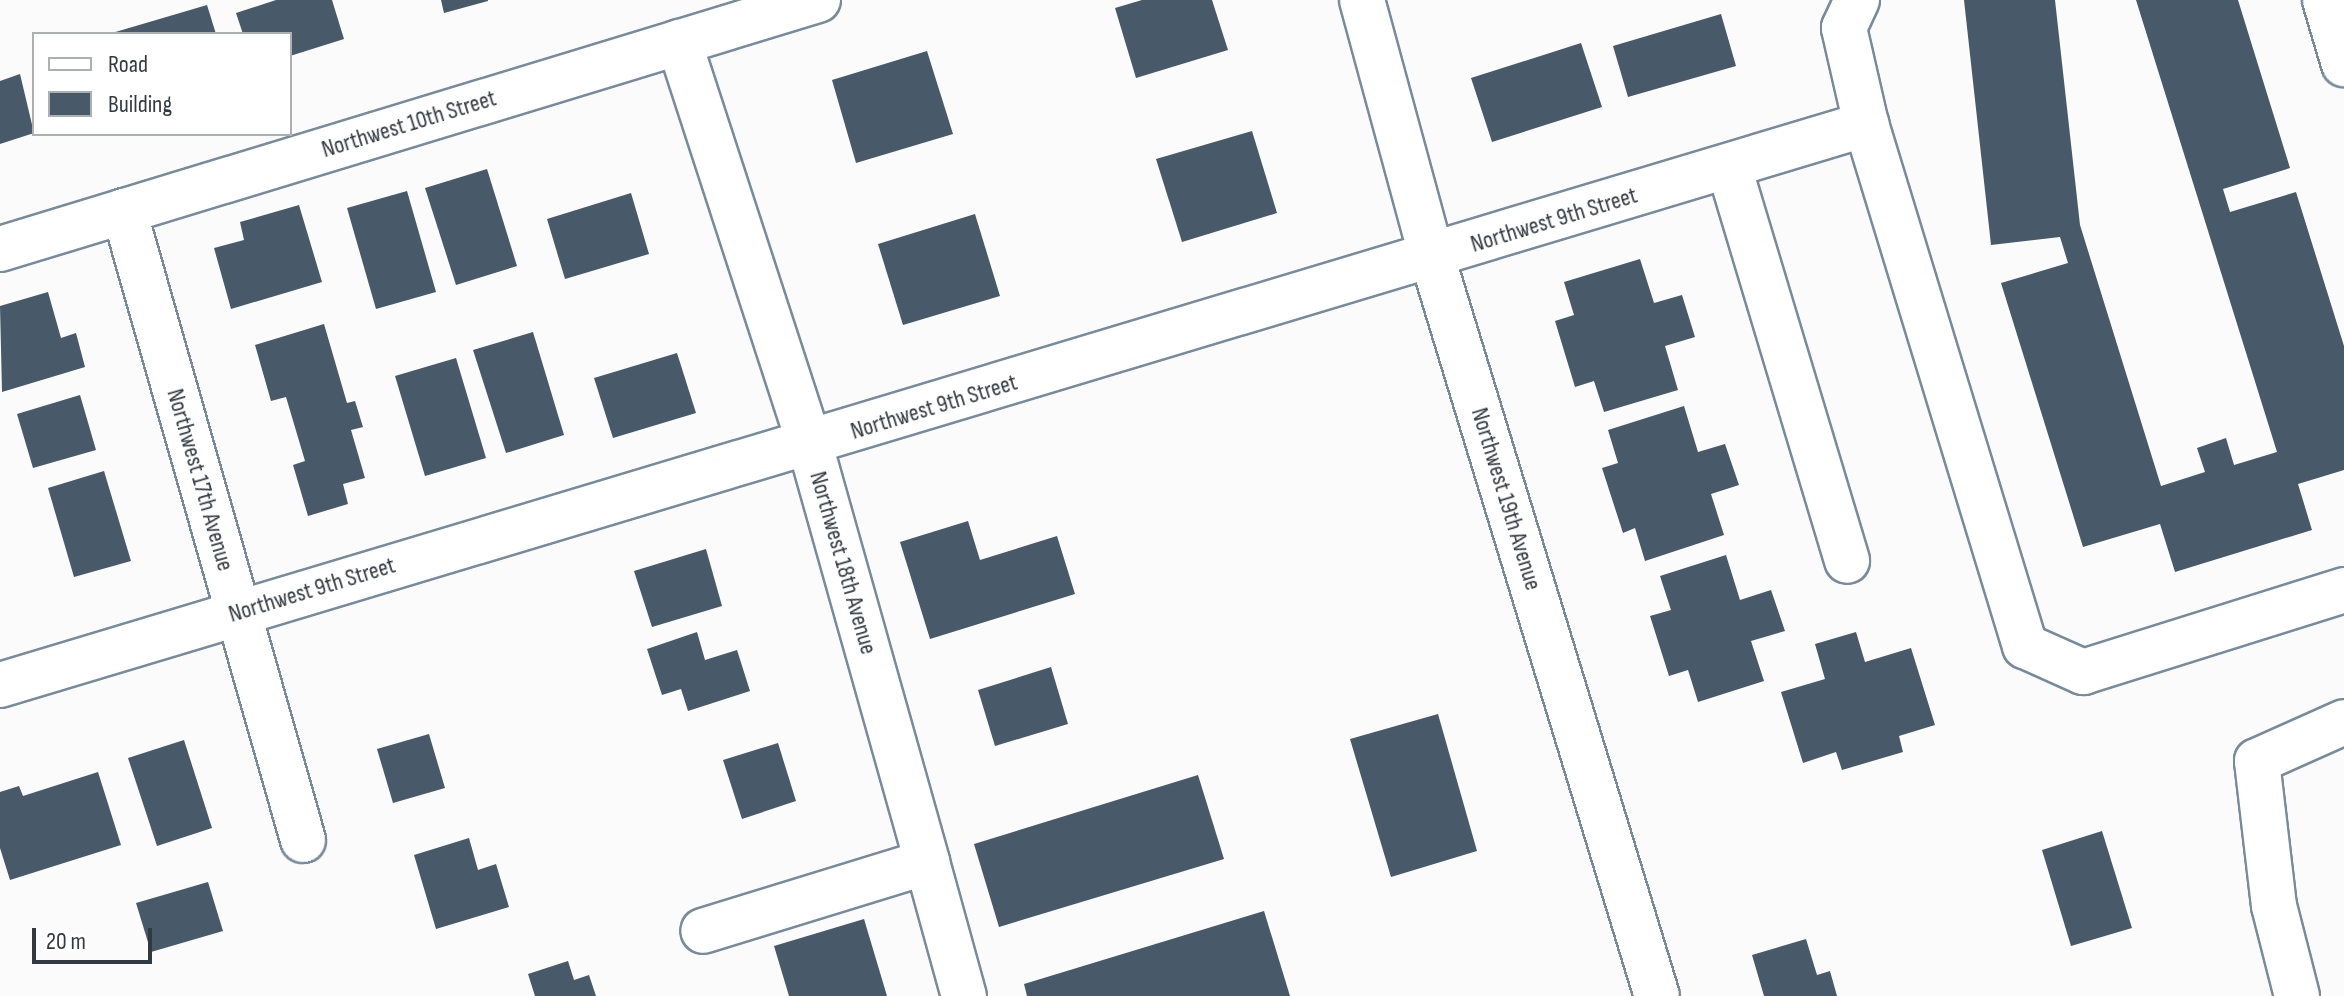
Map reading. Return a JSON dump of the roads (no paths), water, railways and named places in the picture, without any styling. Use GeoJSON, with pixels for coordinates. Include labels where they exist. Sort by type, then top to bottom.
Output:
{"type":"FeatureCollection","features":[{"type":"Feature","properties":{"kind":"street","name":"Northwest 10th Street"},"geometry":{"type":"LineString","coordinates":[[0,249],[818,0]]}},
{"type":"Feature","properties":{"kind":"street","name":"Northwest 19th Avenue"},"geometry":{"type":"LineString","coordinates":[[1362,0],[1432,257],[1657,996]]}},
{"type":"Feature","properties":{"kind":"street"},"geometry":{"type":"LineString","coordinates":[[1857,0],[1844,28],[1866,124],[2025,646],[2083,672],[2344,590]]}},
{"type":"Feature","properties":{"kind":"street"},"geometry":{"type":"LineString","coordinates":[[2325,0],[2344,64]]}},
{"type":"Feature","properties":{"kind":"street","name":"Northwest 18th Avenue"},"geometry":{"type":"LineString","coordinates":[[679,42],[810,445],[964,996]]}},
{"type":"Feature","properties":{"kind":"street","name":"Northwest 9th Street"},"geometry":{"type":"LineString","coordinates":[[0,685],[810,445],[1866,124]]}},
{"type":"Feature","properties":{"kind":"street"},"geometry":{"type":"LineString","coordinates":[[1729,167],[1847,561]]}},
{"type":"Feature","properties":{"kind":"street","name":"Northwest 17th Avenue"},"geometry":{"type":"LineString","coordinates":[[124,211],[303,840]]}},
{"type":"Feature","properties":{"kind":"street"},"geometry":{"type":"LineString","coordinates":[[2297,996],[2274,906],[2257,761],[2344,722]]}},
{"type":"Feature","properties":{"kind":"street"},"geometry":{"type":"LineString","coordinates":[[703,931],[927,862]]}}]}
